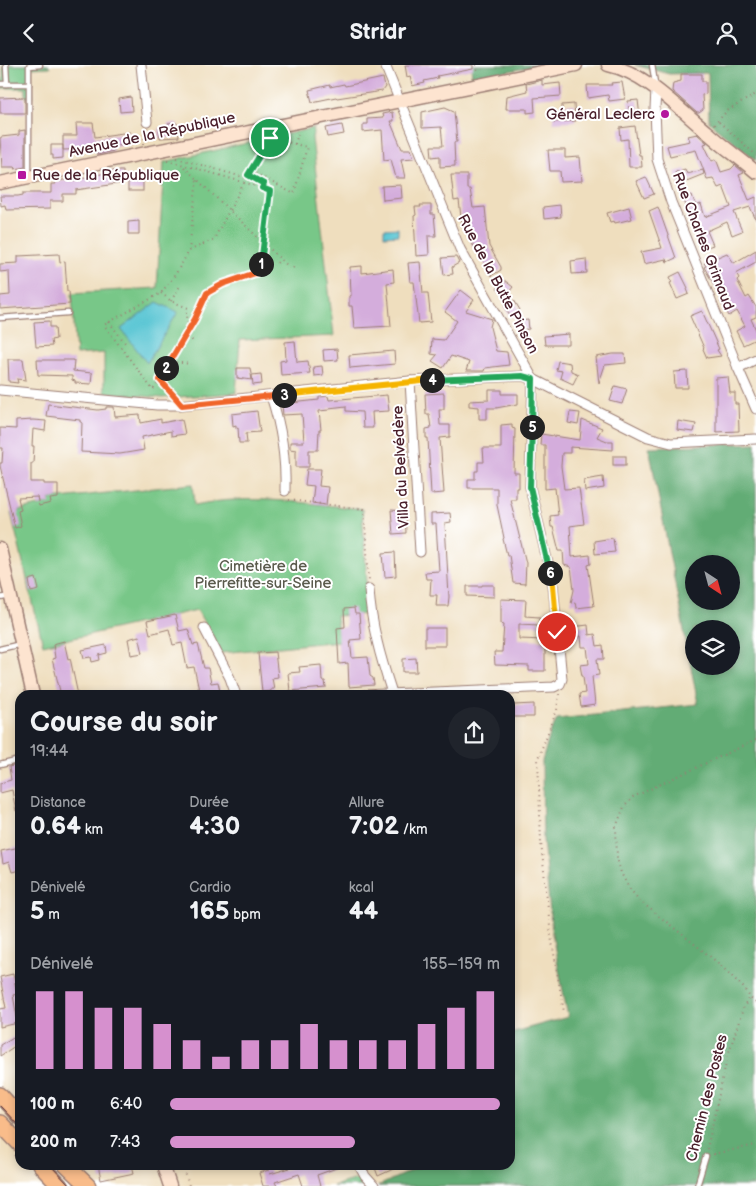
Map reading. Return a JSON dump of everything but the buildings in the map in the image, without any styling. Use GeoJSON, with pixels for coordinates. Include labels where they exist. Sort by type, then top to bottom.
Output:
{"type":"FeatureCollection","features":[{"type":"Feature","properties":{"kind":"main road"},"geometry":{"type":"LineString","coordinates":[[0,1095],[15,1112]]}},
{"type":"Feature","properties":{"kind":"main road"},"geometry":{"type":"LineString","coordinates":[[0,1123],[15,1139]]}},
{"type":"Feature","properties":{"kind":"main road"},"geometry":{"type":"LineString","coordinates":[[45,1170],[60,1186]]}},
{"type":"Feature","properties":{"kind":"main road"},"geometry":{"type":"LineString","coordinates":[[71,1170],[88,1186]]}},
{"type":"Feature","properties":{"kind":"street"},"geometry":{"type":"LineString","coordinates":[[140,65],[147,122]]}},
{"type":"Feature","properties":{"kind":"street","name":"Rue de la Butte Pinson"},"geometry":{"type":"LineString","coordinates":[[384,65],[460,249],[533,379]]}},
{"type":"Feature","properties":{"kind":"street","name":"Avenue de la République"},"geometry":{"type":"LineString","coordinates":[[0,183],[576,65]]}},
{"type":"Feature","properties":{"kind":"street"},"geometry":{"type":"LineString","coordinates":[[608,65],[632,73],[645,80],[756,172]]}},
{"type":"Feature","properties":{"kind":"street","name":"Rue Charles Grimaud"},"geometry":{"type":"LineString","coordinates":[[656,89],[657,159],[671,202],[756,409]]}},
{"type":"Feature","properties":{"kind":"street"},"geometry":{"type":"LineString","coordinates":[[738,368],[756,359]]}},
{"type":"Feature","properties":{"kind":"street"},"geometry":{"type":"LineString","coordinates":[[0,390],[157,405],[182,405],[410,381],[522,376],[533,379],[648,437],[671,443],[756,439]]}},
{"type":"Feature","properties":{"kind":"street"},"geometry":{"type":"LineString","coordinates":[[473,690],[554,687],[560,685],[562,679],[553,585],[530,487],[533,379]]}},
{"type":"Feature","properties":{"kind":"street","name":"Villa du Belvédère"},"geometry":{"type":"LineString","coordinates":[[410,381],[420,552]]}},
{"type":"Feature","properties":{"kind":"street"},"geometry":{"type":"LineString","coordinates":[[271,396],[278,418],[285,491]]}},
{"type":"Feature","properties":{"kind":"street"},"geometry":{"type":"LineString","coordinates":[[0,549],[5,597],[22,643],[32,690]]}},
{"type":"Feature","properties":{"kind":"street"},"geometry":{"type":"LineString","coordinates":[[369,589],[370,607],[378,648],[391,690]]}},
{"type":"Feature","properties":{"kind":"street"},"geometry":{"type":"LineString","coordinates":[[204,628],[234,690]]}},
{"type":"Feature","properties":{"kind":"street"},"geometry":{"type":"LineString","coordinates":[[165,1170],[170,1186]]}},
{"type":"Feature","properties":{"kind":"street"},"geometry":{"type":"LineString","coordinates":[[362,1170],[374,1186]]}},
{"type":"Feature","properties":{"kind":"lane"},"geometry":{"type":"LineString","coordinates":[[6,65],[7,84]]}},
{"type":"Feature","properties":{"kind":"lane"},"geometry":{"type":"LineString","coordinates":[[29,177],[29,66],[40,65]]}},
{"type":"Feature","properties":{"kind":"lane"},"geometry":{"type":"LineString","coordinates":[[652,65],[656,89]]}},
{"type":"Feature","properties":{"kind":"lane"},"geometry":{"type":"LineString","coordinates":[[0,84],[29,84]]}},
{"type":"Feature","properties":{"kind":"lane"},"geometry":{"type":"LineString","coordinates":[[0,318],[68,313]]}},
{"type":"Feature","properties":{"kind":"lane"},"geometry":{"type":"LineString","coordinates":[[0,649],[22,643]]}},
{"type":"Feature","properties":{"kind":"lane"},"geometry":{"type":"LineString","coordinates":[[0,765],[15,761]]}},
{"type":"Feature","properties":{"kind":"lane","name":"Chemin des Postes"},"geometry":{"type":"LineString","coordinates":[[697,1186],[706,1156]]}},
{"type":"Feature","properties":{"kind":"path"},"geometry":{"type":"LineString","coordinates":[[707,133],[727,111],[756,94]]}},
{"type":"Feature","properties":{"kind":"path"},"geometry":{"type":"LineString","coordinates":[[295,144],[299,129],[308,127],[307,119]]}},
{"type":"Feature","properties":{"kind":"path"},"geometry":{"type":"LineString","coordinates":[[718,121],[756,155]]}},
{"type":"Feature","properties":{"kind":"path"},"geometry":{"type":"LineString","coordinates":[[197,179],[189,251],[175,275],[161,293],[104,325],[153,390],[195,319],[207,293],[223,284],[258,272],[262,262],[270,191],[160,159],[173,157],[246,178],[271,136],[307,147],[294,194],[251,171]]}},
{"type":"Feature","properties":{"kind":"path"},"geometry":{"type":"LineString","coordinates":[[182,165],[280,259],[291,269],[294,267]]}},
{"type":"Feature","properties":{"kind":"path"},"geometry":{"type":"LineString","coordinates":[[248,175],[264,184],[262,188]]}},
{"type":"Feature","properties":{"kind":"path"},"geometry":{"type":"LineString","coordinates":[[189,251],[214,239],[244,183]]}},
{"type":"Feature","properties":{"kind":"path"},"geometry":{"type":"LineString","coordinates":[[277,263],[280,259]]}},
{"type":"Feature","properties":{"kind":"path"},"geometry":{"type":"LineString","coordinates":[[171,301],[180,286]]}},
{"type":"Feature","properties":{"kind":"path"},"geometry":{"type":"LineString","coordinates":[[161,293],[171,301],[188,307],[186,332],[194,343]]}},
{"type":"Feature","properties":{"kind":"path"},"geometry":{"type":"LineString","coordinates":[[109,323],[126,344]]}},
{"type":"Feature","properties":{"kind":"path"},"geometry":{"type":"LineString","coordinates":[[170,362],[191,363]]}},
{"type":"Feature","properties":{"kind":"path"},"geometry":{"type":"LineString","coordinates":[[160,380],[182,405]]}},
{"type":"Feature","properties":{"kind":"path"},"geometry":{"type":"LineString","coordinates":[[285,491],[288,499],[364,509],[369,589]]}},
{"type":"Feature","properties":{"kind":"path"},"geometry":{"type":"LineString","coordinates":[[560,685],[557,710],[538,758],[541,843],[552,936],[564,1012]]}},
{"type":"Feature","properties":{"kind":"path"},"geometry":{"type":"LineString","coordinates":[[756,740],[633,797],[624,807],[616,827],[617,858],[621,873],[629,888],[640,901],[716,962],[746,990],[750,998],[756,1003]]}},
{"type":"Feature","properties":{"kind":"path","name":"Chemin des Postes"},"geometry":{"type":"LineString","coordinates":[[706,1156],[727,1058],[744,1006],[750,998]]}},
{"type":"Feature","properties":{"kind":"path"},"geometry":{"type":"LineString","coordinates":[[706,1156],[756,1145]]}},
{"type":"Feature","properties":{"kind":"path"},"geometry":{"type":"LineString","coordinates":[[184,1170],[189,1186]]}},
{"type":"Feature","properties":{"kind":"green space"},"geometry":{"type":"Polygon","coordinates":[[[3,65],[49,65],[50,67],[31,68],[33,97],[26,97],[26,88],[0,88],[0,82],[3,81],[3,65]]]}},
{"type":"Feature","properties":{"kind":"green space"},"geometry":{"type":"Polygon","coordinates":[[[471,65],[542,65],[472,78],[471,65]]]}},
{"type":"Feature","properties":{"kind":"green space"},"geometry":{"type":"Polygon","coordinates":[[[635,65],[756,65],[756,160],[709,122],[708,73],[669,74],[635,65]]]}},
{"type":"Feature","properties":{"kind":"green space"},"geometry":{"type":"Polygon","coordinates":[[[314,128],[312,138],[334,336],[240,340],[236,393],[162,398],[104,392],[104,353],[76,355],[72,293],[157,288],[164,162],[314,128]]]}},
{"type":"Feature","properties":{"kind":"green space"},"geometry":{"type":"Polygon","coordinates":[[[756,443],[756,1186],[378,1186],[412,1170],[515,1170],[515,1032],[568,1017],[552,934],[543,839],[542,761],[550,734],[557,719],[698,704],[692,675],[740,675],[740,620],[685,620],[685,636],[649,447],[756,443]]]}},
{"type":"Feature","properties":{"kind":"green space","name":"Cimetière de Pierrefitte-sur-Seine"},"geometry":{"type":"Polygon","coordinates":[[[193,484],[195,505],[237,500],[258,500],[300,502],[362,509],[369,614],[336,616],[339,641],[221,653],[197,610],[43,645],[11,513],[50,503],[50,499],[193,484]]]}},
{"type":"Feature","properties":{"kind":"green space"},"geometry":{"type":"Polygon","coordinates":[[[360,1178],[368,1186],[333,1186],[360,1178]]]}},
{"type":"Feature","properties":{"kind":"water"},"geometry":{"type":"Polygon","coordinates":[[[398,228],[398,235],[384,236],[384,229],[398,228]]]}},
{"type":"Feature","properties":{"kind":"water"},"geometry":{"type":"Polygon","coordinates":[[[157,302],[178,312],[147,363],[121,329],[157,302]]]}},
{"type":"Feature","properties":{"kind":"tram line"},"geometry":{"type":"LineString","coordinates":[[0,1106],[15,1122]]}},
{"type":"Feature","properties":{"kind":"tram line"},"geometry":{"type":"LineString","coordinates":[[55,1170],[70,1186]]}},
{"type":"Feature","properties":{"kind":"place","name":"Général Leclerc"},"geometry":{"type":"Point","coordinates":[665,114]}},
{"type":"Feature","properties":{"kind":"place","name":"Rue de la République"},"geometry":{"type":"Point","coordinates":[22,175]}},
{"type":"Feature","properties":{"kind":"route"},"geometry":{"type":"LineString","coordinates":[[270,138],[248,175],[264,184],[262,188],[270,191],[262,262],[258,272],[223,284],[207,293],[195,319],[160,380],[182,405],[410,381],[522,376],[533,379],[530,487],[553,585],[557,632]]}}]}
